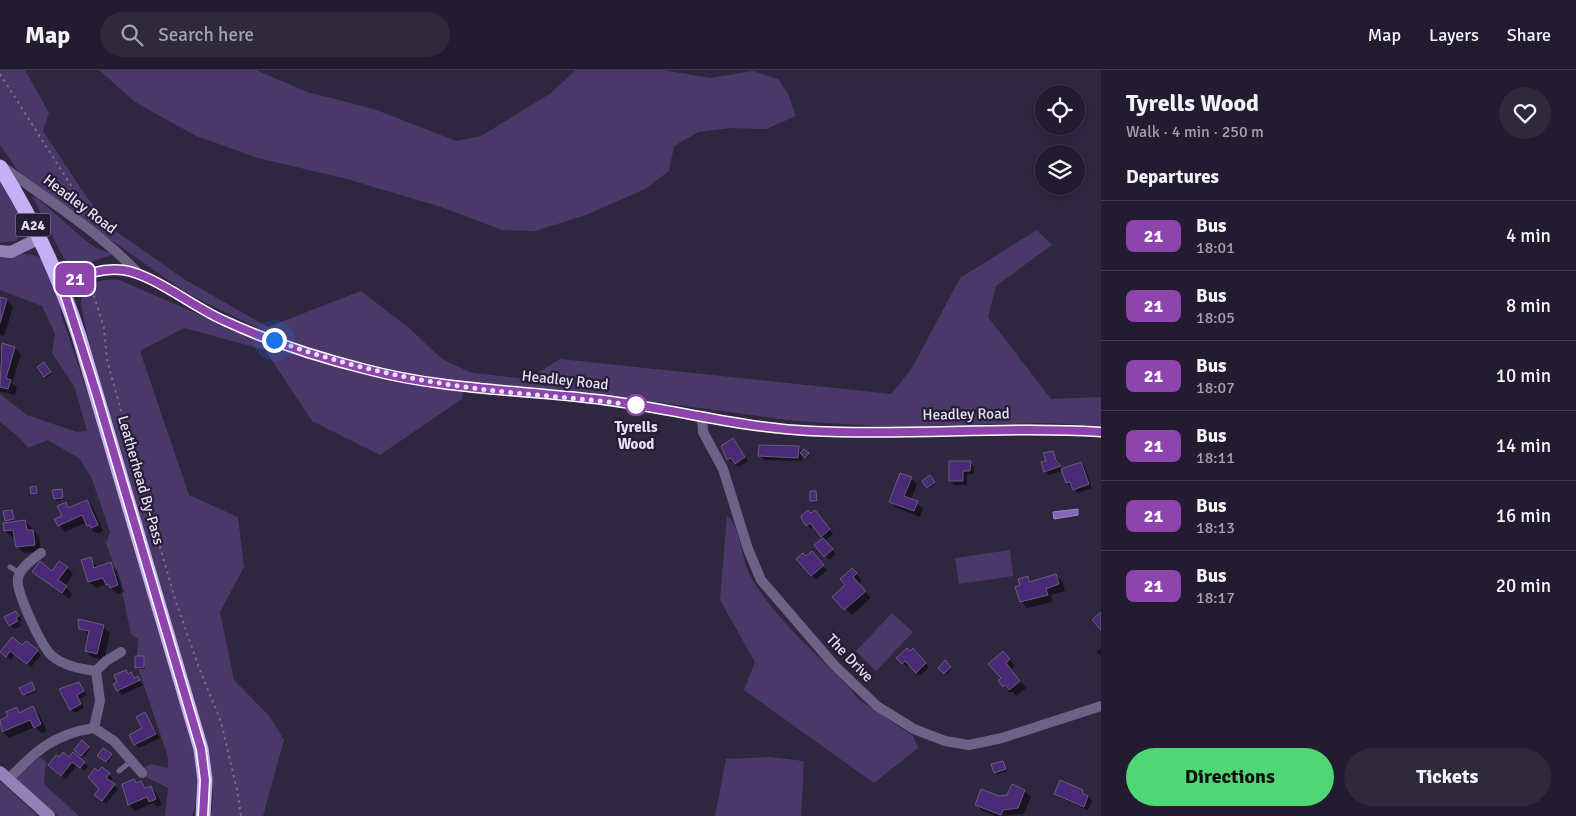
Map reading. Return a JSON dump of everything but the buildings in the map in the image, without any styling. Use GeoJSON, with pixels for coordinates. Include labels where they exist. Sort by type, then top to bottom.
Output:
{"type":"FeatureCollection","features":[{"type":"Feature","properties":{"kind":"highway","name":"Leatherhead By-Pass"},"geometry":{"type":"LineString","coordinates":[[0,166],[40,238],[62,285],[95,389],[201,749],[205,780],[203,816]]}},
{"type":"Feature","properties":{"kind":"main road"},"geometry":{"type":"LineString","coordinates":[[0,251],[11,252],[40,238]]}},
{"type":"Feature","properties":{"kind":"main road"},"geometry":{"type":"LineString","coordinates":[[4,776],[49,816]]}},
{"type":"Feature","properties":{"kind":"street","name":"Headley Road"},"geometry":{"type":"LineString","coordinates":[[0,166],[72,216],[124,259],[136,272],[224,321],[307,352],[367,370],[467,387],[605,400],[750,426],[810,431],[883,432],[1052,428],[1101,432]]}},
{"type":"Feature","properties":{"kind":"street","name":"Headley Road"},"geometry":{"type":"LineString","coordinates":[[62,285],[87,274],[111,269],[136,272]]}},
{"type":"Feature","properties":{"kind":"street","name":"The Drive"},"geometry":{"type":"LineString","coordinates":[[702,417],[703,432],[723,469],[754,566],[761,580],[835,666],[877,706],[914,729],[944,741],[969,745],[1002,738],[1101,706]]}},
{"type":"Feature","properties":{"kind":"street"},"geometry":{"type":"LineString","coordinates":[[41,553],[20,574],[19,590],[46,648],[52,656],[67,664],[96,671]]}},
{"type":"Feature","properties":{"kind":"street"},"geometry":{"type":"LineString","coordinates":[[96,671],[106,661],[121,652]]}},
{"type":"Feature","properties":{"kind":"street"},"geometry":{"type":"LineString","coordinates":[[94,728],[100,701],[96,671]]}},
{"type":"Feature","properties":{"kind":"street"},"geometry":{"type":"LineString","coordinates":[[4,776],[54,740],[67,733],[94,728],[114,741],[142,773]]}},
{"type":"Feature","properties":{"kind":"lane"},"geometry":{"type":"LineString","coordinates":[[10,566],[20,574]]}},
{"type":"Feature","properties":{"kind":"lane"},"geometry":{"type":"LineString","coordinates":[[119,771],[131,761]]}},
{"type":"Feature","properties":{"kind":"path"},"geometry":{"type":"LineString","coordinates":[[0,74],[74,190],[72,216]]}},
{"type":"Feature","properties":{"kind":"path"},"geometry":{"type":"LineString","coordinates":[[87,274],[104,328],[107,360],[176,599],[199,668],[221,722],[241,816]]}},
{"type":"Feature","properties":{"kind":"shaded area"},"geometry":{"type":"Polygon","coordinates":[[[0,70],[25,70],[49,113],[43,131],[88,199],[117,232],[184,279],[268,327],[361,291],[409,328],[442,359],[472,373],[528,379],[560,359],[891,394],[912,368],[960,278],[1037,230],[1052,245],[996,286],[988,317],[1051,399],[1101,397],[1101,426],[1046,423],[895,427],[795,421],[605,395],[466,381],[462,399],[380,455],[312,421],[265,350],[184,328],[140,351],[189,495],[238,517],[244,567],[220,612],[234,680],[270,717],[284,740],[263,816],[211,816],[213,795],[208,747],[87,335],[81,304],[82,291],[100,281],[119,280],[263,342],[266,332],[188,294],[23,178],[0,145],[0,70]]]}},
{"type":"Feature","properties":{"kind":"shaded area"},"geometry":{"type":"Polygon","coordinates":[[[99,70],[256,70],[307,92],[374,109],[456,141],[481,136],[551,93],[576,70],[663,70],[710,78],[753,71],[778,79],[789,96],[796,116],[766,129],[730,128],[699,132],[674,146],[669,171],[645,189],[586,215],[535,231],[502,230],[441,207],[347,179],[258,158],[196,136],[135,102],[99,70]]]}},
{"type":"Feature","properties":{"kind":"shaded area"},"geometry":{"type":"Polygon","coordinates":[[[0,180],[23,223],[22,232],[16,241],[0,243],[0,180]]]}},
{"type":"Feature","properties":{"kind":"shaded area"},"geometry":{"type":"Polygon","coordinates":[[[32,196],[37,198],[85,240],[96,248],[110,253],[110,256],[80,265],[75,265],[64,259],[32,196]]]}},
{"type":"Feature","properties":{"kind":"shaded area"},"geometry":{"type":"Polygon","coordinates":[[[23,254],[40,258],[52,278],[61,314],[101,433],[194,746],[197,772],[197,799],[192,816],[165,816],[168,788],[144,776],[145,767],[151,764],[168,768],[168,757],[138,668],[144,667],[144,656],[137,656],[138,639],[131,634],[121,587],[106,543],[110,532],[92,479],[80,459],[48,440],[28,448],[19,437],[0,422],[0,394],[27,415],[77,432],[87,431],[74,386],[52,353],[55,334],[42,306],[0,290],[0,256],[23,254]]]}},
{"type":"Feature","properties":{"kind":"shaded area"},"geometry":{"type":"Polygon","coordinates":[[[1078,509],[1078,515],[1054,519],[1053,512],[1078,509]]]}},
{"type":"Feature","properties":{"kind":"shaded area"},"geometry":{"type":"Polygon","coordinates":[[[727,515],[736,530],[745,563],[752,579],[784,622],[850,688],[858,699],[913,736],[918,748],[874,783],[744,690],[755,662],[720,600],[727,515]]]}},
{"type":"Feature","properties":{"kind":"shaded area"},"geometry":{"type":"Polygon","coordinates":[[[1010,550],[1013,576],[959,584],[955,558],[1010,550]]]}},
{"type":"Feature","properties":{"kind":"shaded area"},"geometry":{"type":"Polygon","coordinates":[[[892,613],[913,632],[876,671],[856,651],[892,613]]]}},
{"type":"Feature","properties":{"kind":"shaded area"},"geometry":{"type":"Polygon","coordinates":[[[40,757],[46,762],[44,784],[79,816],[58,816],[16,779],[25,767],[40,757]]]}},
{"type":"Feature","properties":{"kind":"shaded area"},"geometry":{"type":"Polygon","coordinates":[[[769,757],[804,761],[801,816],[715,816],[726,759],[769,757]]]}},
{"type":"Feature","properties":{"kind":"shaded area"},"geometry":{"type":"Polygon","coordinates":[[[0,781],[38,816],[0,816],[0,781]]]}},
{"type":"Feature","properties":{"kind":"bus line","name":"21"},"geometry":{"type":"LineString","coordinates":[[203,816],[205,780],[201,749],[95,389],[62,285],[87,274],[98,270],[111,269],[136,272],[224,321],[307,352],[367,370],[467,387],[605,400],[750,426],[810,431],[883,432],[1052,428],[1101,432]]}},
{"type":"Feature","properties":{"kind":"place","name":"Tyrells Wood"},"geometry":{"type":"Point","coordinates":[636,405]}},
{"type":"Feature","properties":{"kind":"route"},"geometry":{"type":"LineString","coordinates":[[274,340],[367,370],[467,387],[605,400],[644,407],[636,405]]}}]}
